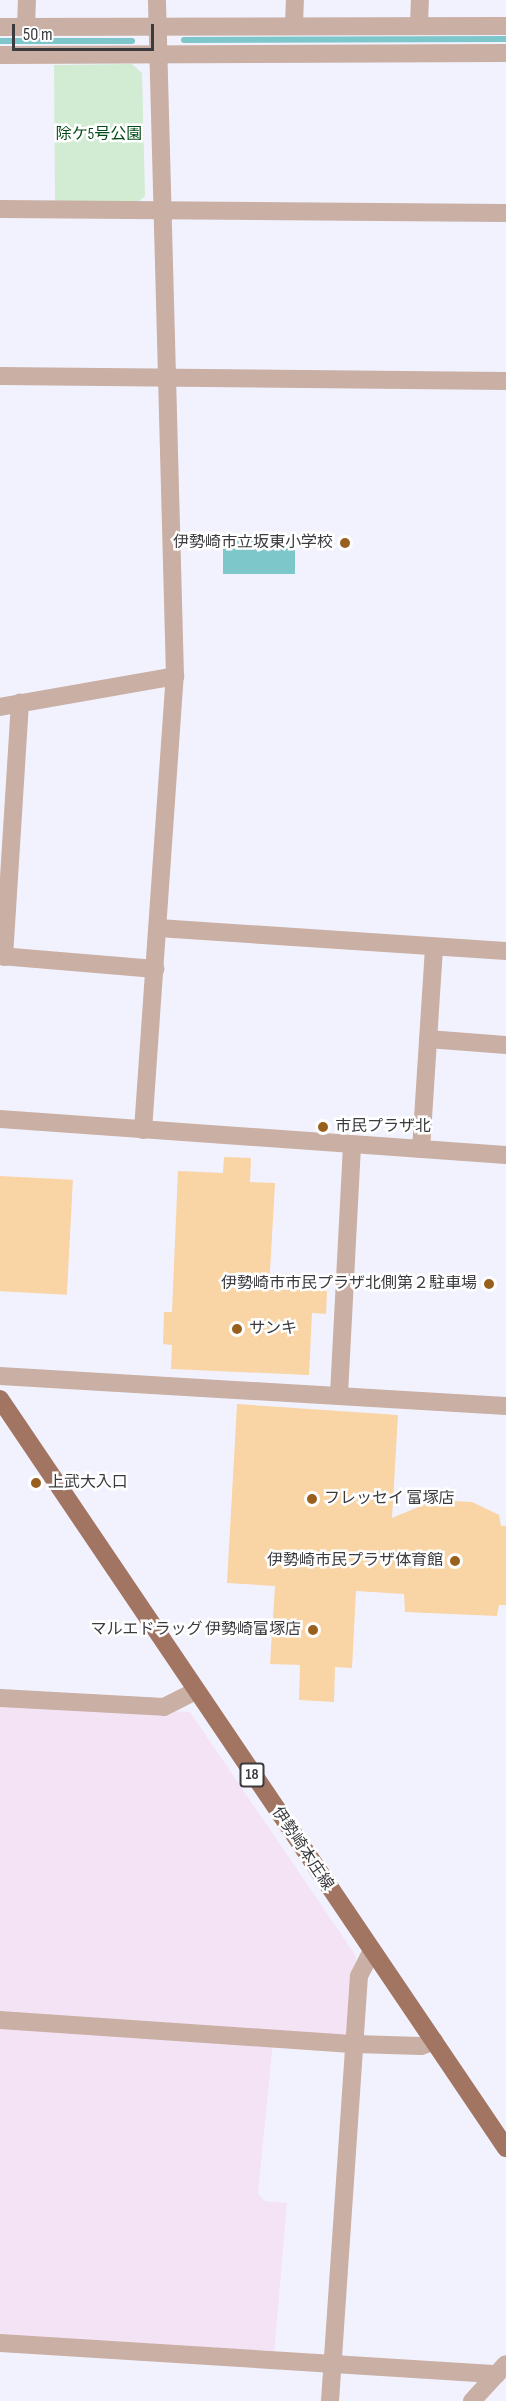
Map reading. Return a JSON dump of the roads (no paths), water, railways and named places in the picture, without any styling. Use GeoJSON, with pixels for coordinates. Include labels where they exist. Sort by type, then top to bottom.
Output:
{"type":"FeatureCollection","features":[{"type":"Feature","properties":{"kind":"main road","name":"伊勢崎本庄線"},"geometry":{"type":"LineString","coordinates":[[0,1399],[371,1952],[506,2148]]}},
{"type":"Feature","properties":{"kind":"street"},"geometry":{"type":"LineString","coordinates":[[26,27],[27,0]]}},
{"type":"Feature","properties":{"kind":"street"},"geometry":{"type":"LineString","coordinates":[[143,1130],[174,676],[157,0]]}},
{"type":"Feature","properties":{"kind":"street"},"geometry":{"type":"LineString","coordinates":[[294,25],[295,0]]}},
{"type":"Feature","properties":{"kind":"street"},"geometry":{"type":"LineString","coordinates":[[418,25],[420,0]]}},
{"type":"Feature","properties":{"kind":"street"},"geometry":{"type":"LineString","coordinates":[[0,27],[506,26]]}},
{"type":"Feature","properties":{"kind":"street"},"geometry":{"type":"LineString","coordinates":[[0,55],[506,53]]}},
{"type":"Feature","properties":{"kind":"street"},"geometry":{"type":"LineString","coordinates":[[0,209],[506,213]]}},
{"type":"Feature","properties":{"kind":"street"},"geometry":{"type":"LineString","coordinates":[[0,376],[506,381]]}},
{"type":"Feature","properties":{"kind":"street"},"geometry":{"type":"LineString","coordinates":[[0,707],[174,676]]}},
{"type":"Feature","properties":{"kind":"street"},"geometry":{"type":"LineString","coordinates":[[21,703],[6,838],[2,957],[155,969]]}},
{"type":"Feature","properties":{"kind":"street"},"geometry":{"type":"LineString","coordinates":[[158,928],[506,951]]}},
{"type":"Feature","properties":{"kind":"street"},"geometry":{"type":"LineString","coordinates":[[421,1149],[434,946]]}},
{"type":"Feature","properties":{"kind":"street"},"geometry":{"type":"LineString","coordinates":[[428,1039],[506,1045]]}},
{"type":"Feature","properties":{"kind":"street"},"geometry":{"type":"LineString","coordinates":[[0,1119],[506,1155]]}},
{"type":"Feature","properties":{"kind":"street"},"geometry":{"type":"LineString","coordinates":[[339,1394],[352,1145]]}},
{"type":"Feature","properties":{"kind":"street"},"geometry":{"type":"LineString","coordinates":[[0,1376],[339,1394],[506,1406]]}},
{"type":"Feature","properties":{"kind":"street"},"geometry":{"type":"LineString","coordinates":[[0,1698],[164,1707],[196,1691]]}},
{"type":"Feature","properties":{"kind":"street"},"geometry":{"type":"LineString","coordinates":[[330,2401],[359,1976],[371,1952]]}},
{"type":"Feature","properties":{"kind":"street"},"geometry":{"type":"LineString","coordinates":[[0,2020],[355,2044],[421,2046],[434,2041]]}},
{"type":"Feature","properties":{"kind":"street"},"geometry":{"type":"LineString","coordinates":[[0,2343],[333,2365],[501,2369]]}},
{"type":"Feature","properties":{"kind":"street"},"geometry":{"type":"LineString","coordinates":[[472,2401],[501,2369]]}},
{"type":"Feature","properties":{"kind":"water"},"geometry":{"type":"Polygon","coordinates":[[[223,537],[295,537],[295,574],[223,574],[223,537]]]}},
{"type":"Feature","properties":{"kind":"waterway"},"geometry":{"type":"LineString","coordinates":[[184,40],[506,39]]}},
{"type":"Feature","properties":{"kind":"waterway"},"geometry":{"type":"LineString","coordinates":[[0,41],[132,41]]}},
{"type":"Feature","properties":{"kind":"place","name":"伊勢崎市立坂東小学校"},"geometry":{"type":"Point","coordinates":[345,543]}},
{"type":"Feature","properties":{"kind":"place","name":"市民プラザ北"},"geometry":{"type":"Point","coordinates":[323,1127]}},
{"type":"Feature","properties":{"kind":"place","name":"伊勢崎市市民プラザ北側第２駐車場"},"geometry":{"type":"Point","coordinates":[489,1284]}},
{"type":"Feature","properties":{"kind":"place","name":"サンキ"},"geometry":{"type":"Point","coordinates":[237,1329]}},
{"type":"Feature","properties":{"kind":"place","name":"上武大入口"},"geometry":{"type":"Point","coordinates":[36,1483]}},
{"type":"Feature","properties":{"kind":"place","name":"フレッセイ 富塚店"},"geometry":{"type":"Point","coordinates":[312,1499]}},
{"type":"Feature","properties":{"kind":"place","name":"伊勢崎市民プラザ体育館"},"geometry":{"type":"Point","coordinates":[455,1561]}},
{"type":"Feature","properties":{"kind":"place","name":"マルエドラッグ 伊勢崎富塚店"},"geometry":{"type":"Point","coordinates":[313,1630]}},
{"type":"Feature","properties":{"kind":"park label","name":"除ケ5号公園"},"geometry":{"type":"Point","coordinates":[99,135]}}]}
